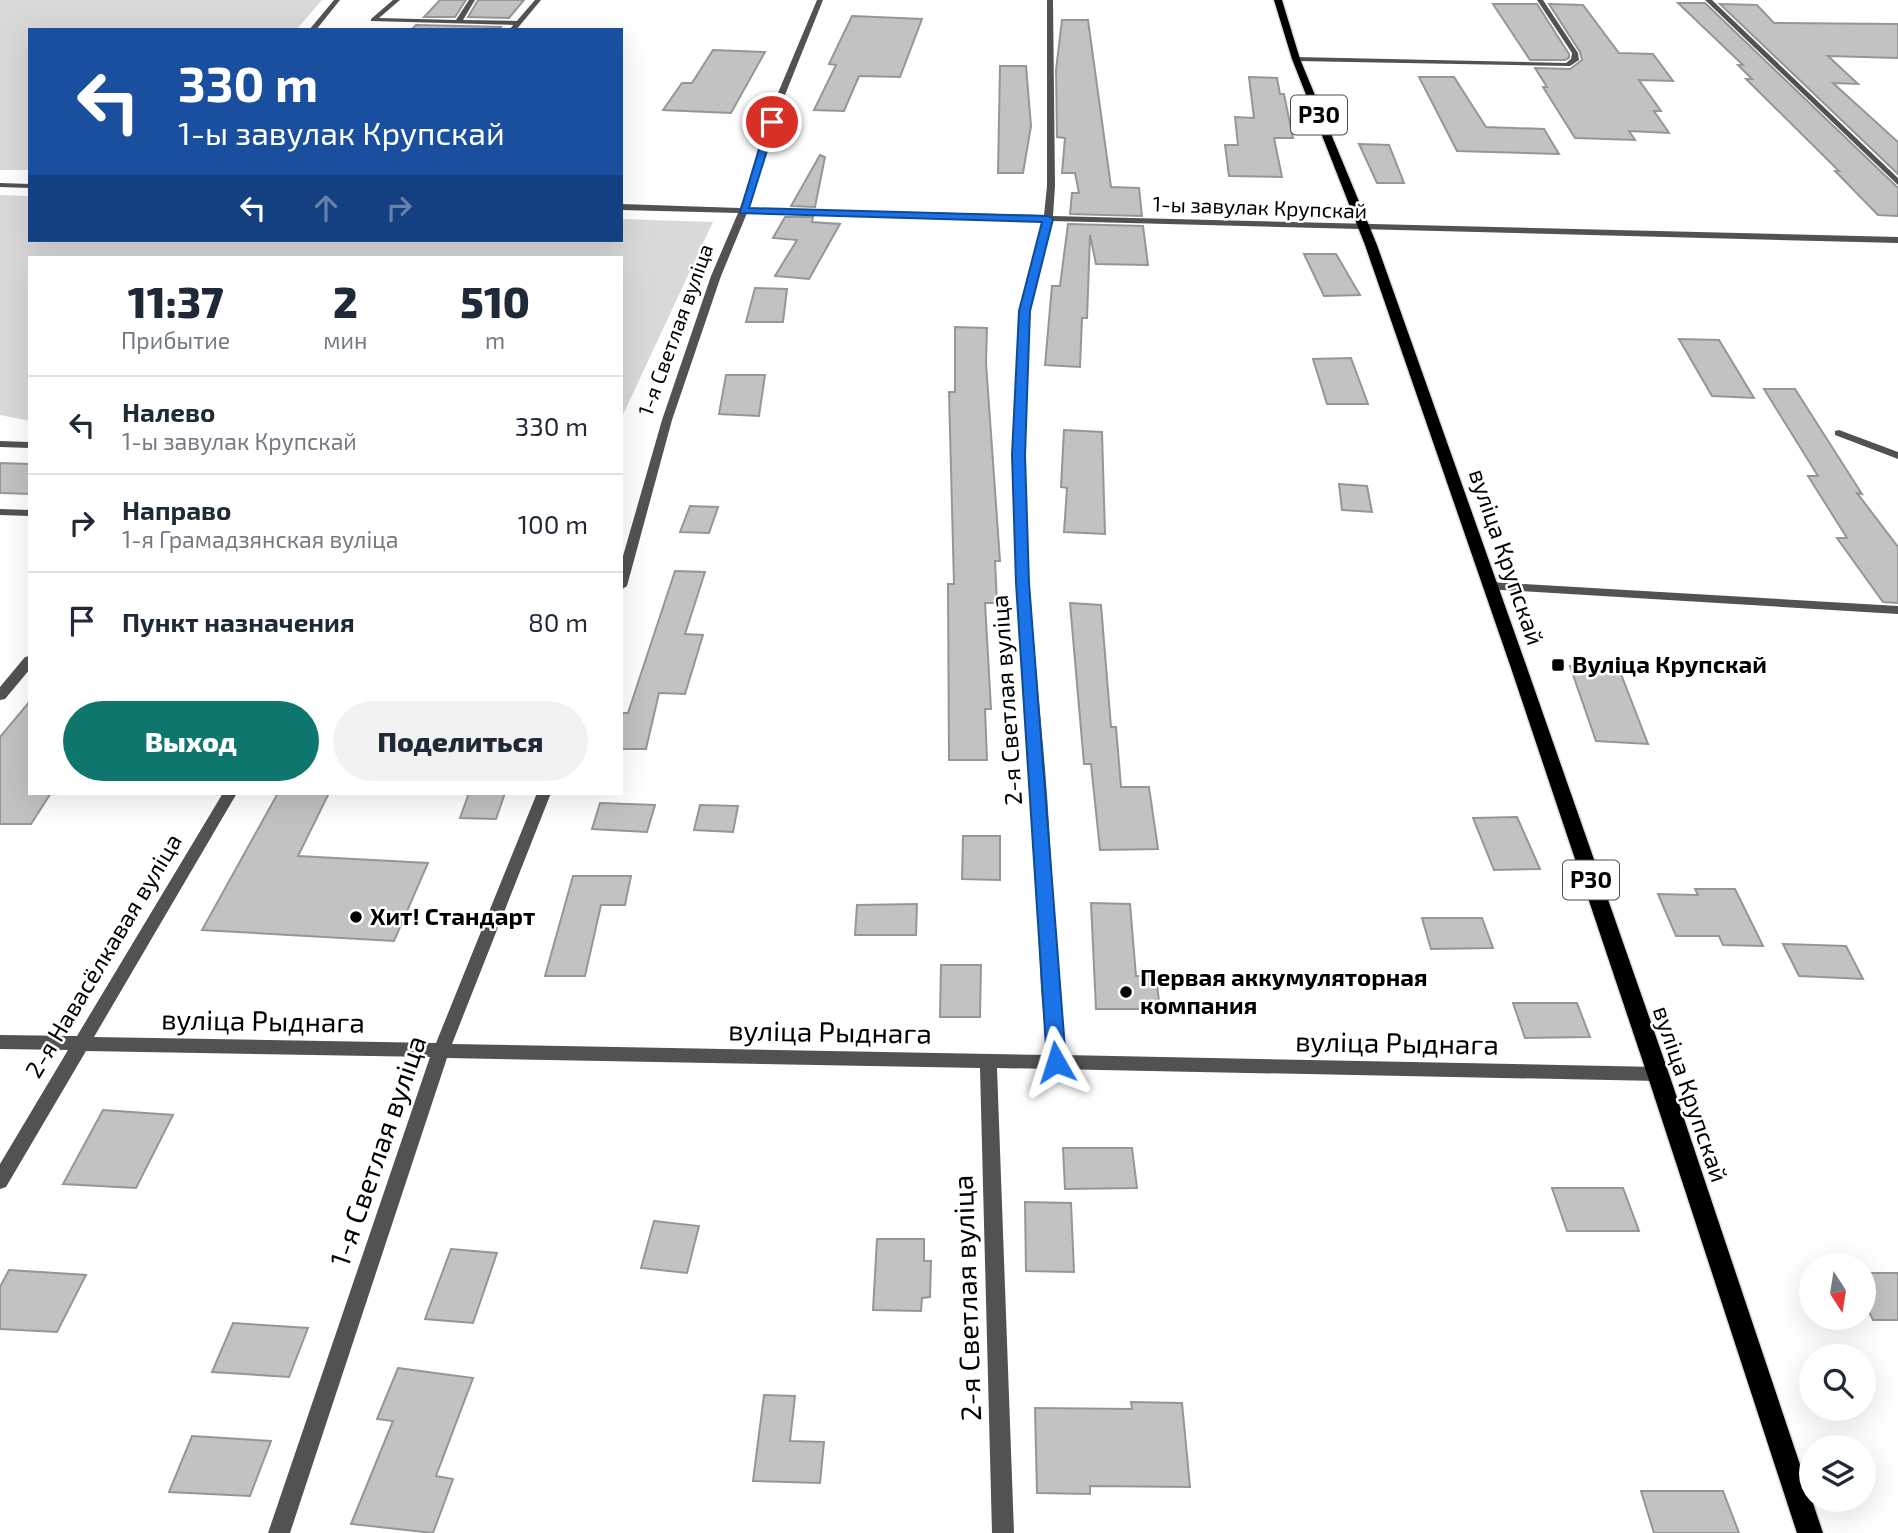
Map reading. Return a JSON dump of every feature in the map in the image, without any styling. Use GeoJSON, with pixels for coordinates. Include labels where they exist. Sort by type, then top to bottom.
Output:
{"type":"FeatureCollection","features":[{"type":"Feature","properties":{"kind":"main road","name":"вуліца Крупскай"},"geometry":{"type":"LineString","coordinates":[[1278,0],[1296,59],[1365,228],[1658,1074],[1810,1533]]}},
{"type":"Feature","properties":{"kind":"street"},"geometry":{"type":"LineString","coordinates":[[314,28],[337,0]]}},
{"type":"Feature","properties":{"kind":"street"},"geometry":{"type":"LineString","coordinates":[[397,0],[373,20],[458,22],[514,27],[538,0]]}},
{"type":"Feature","properties":{"kind":"street"},"geometry":{"type":"LineString","coordinates":[[458,22],[472,0]]}},
{"type":"Feature","properties":{"kind":"street","name":"1-я Светлая вуліца"},"geometry":{"type":"LineString","coordinates":[[623,579],[667,420],[716,276],[743,211],[779,100],[820,0]]}},
{"type":"Feature","properties":{"kind":"street","name":"2-я Светлая вуліца"},"geometry":{"type":"LineString","coordinates":[[1050,0],[1053,82],[1048,219],[1024,311],[1018,455],[1023,583],[1056,1062]]}},
{"type":"Feature","properties":{"kind":"street"},"geometry":{"type":"LineString","coordinates":[[1296,59],[1568,65],[1575,60],[1575,53],[1540,0]]}},
{"type":"Feature","properties":{"kind":"street"},"geometry":{"type":"LineString","coordinates":[[1708,0],[1898,183]]}},
{"type":"Feature","properties":{"kind":"street"},"geometry":{"type":"LineString","coordinates":[[0,185],[28,186]]}},
{"type":"Feature","properties":{"kind":"street","name":"1-ы завулак Крупскай"},"geometry":{"type":"LineString","coordinates":[[623,207],[1898,240]]}},
{"type":"Feature","properties":{"kind":"street"},"geometry":{"type":"LineString","coordinates":[[1839,433],[1898,456]]}},
{"type":"Feature","properties":{"kind":"street"},"geometry":{"type":"LineString","coordinates":[[0,444],[28,445]]}},
{"type":"Feature","properties":{"kind":"street"},"geometry":{"type":"LineString","coordinates":[[0,512],[28,513]]}},
{"type":"Feature","properties":{"kind":"street"},"geometry":{"type":"LineString","coordinates":[[1489,586],[1898,610]]}},
{"type":"Feature","properties":{"kind":"street"},"geometry":{"type":"LineString","coordinates":[[0,696],[28,662]]}},
{"type":"Feature","properties":{"kind":"street","name":"2-я Навасёлкавая вуліца"},"geometry":{"type":"LineString","coordinates":[[0,1181],[229,795]]}},
{"type":"Feature","properties":{"kind":"street","name":"1-я Светлая вуліца"},"geometry":{"type":"LineString","coordinates":[[279,1533],[441,1051],[543,795]]}},
{"type":"Feature","properties":{"kind":"street","name":"вуліца Рыднага"},"geometry":{"type":"LineString","coordinates":[[0,1042],[1658,1074]]}},
{"type":"Feature","properties":{"kind":"street","name":"2-я Светлая вуліца"},"geometry":{"type":"LineString","coordinates":[[988,1062],[1003,1533]]}},
{"type":"Feature","properties":{"kind":"shaded area"},"geometry":{"type":"Polygon","coordinates":[[[0,0],[322,0],[298,28],[28,28],[28,170],[0,170],[0,0]]]}},
{"type":"Feature","properties":{"kind":"shaded area"},"geometry":{"type":"Polygon","coordinates":[[[0,195],[28,196],[28,242],[623,242],[623,219],[713,222],[623,415],[623,256],[28,256],[28,421],[0,415],[0,195]]]}},
{"type":"Feature","properties":{"kind":"building"},"geometry":{"type":"Polygon","coordinates":[[[440,0],[466,0],[455,17],[424,17],[440,0]]]}},
{"type":"Feature","properties":{"kind":"building"},"geometry":{"type":"Polygon","coordinates":[[[478,0],[524,0],[509,18],[468,17],[478,0]]]}},
{"type":"Feature","properties":{"kind":"building"},"geometry":{"type":"Polygon","coordinates":[[[1678,3],[1705,3],[1898,188],[1898,216],[1878,215],[1835,171],[1839,171],[1746,79],[1752,79],[1738,65],[1743,65],[1678,3]]]}},
{"type":"Feature","properties":{"kind":"building"},"geometry":{"type":"Polygon","coordinates":[[[1493,4],[1537,4],[1569,58],[1530,60],[1493,4]]]}},
{"type":"Feature","properties":{"kind":"building"},"geometry":{"type":"Polygon","coordinates":[[[1549,4],[1583,5],[1619,53],[1653,54],[1673,81],[1639,80],[1661,111],[1654,111],[1669,133],[1629,131],[1635,140],[1575,138],[1543,87],[1547,87],[1535,68],[1570,69],[1582,60],[1580,52],[1549,4]]]}},
{"type":"Feature","properties":{"kind":"building"},"geometry":{"type":"Polygon","coordinates":[[[1720,4],[1757,5],[1774,23],[1898,24],[1898,58],[1828,56],[1858,84],[1833,83],[1898,142],[1898,174],[1720,4]]]}},
{"type":"Feature","properties":{"kind":"building"},"geometry":{"type":"Polygon","coordinates":[[[852,16],[922,19],[900,77],[859,76],[844,111],[814,110],[836,65],[829,64],[852,16]]]}},
{"type":"Feature","properties":{"kind":"building"},"geometry":{"type":"Polygon","coordinates":[[[1062,20],[1088,20],[1111,187],[1139,188],[1142,216],[1070,214],[1072,193],[1079,193],[1075,173],[1062,173],[1065,138],[1057,137],[1056,70],[1062,20]]]}},
{"type":"Feature","properties":{"kind":"building"},"geometry":{"type":"Polygon","coordinates":[[[416,25],[501,27],[500,28],[413,28],[416,25]]]}},
{"type":"Feature","properties":{"kind":"building"},"geometry":{"type":"Polygon","coordinates":[[[713,50],[765,52],[731,113],[663,110],[682,83],[692,83],[713,50]]]}},
{"type":"Feature","properties":{"kind":"building"},"geometry":{"type":"Polygon","coordinates":[[[1000,66],[1026,66],[1031,126],[1023,173],[998,173],[1000,66]]]}},
{"type":"Feature","properties":{"kind":"building"},"geometry":{"type":"Polygon","coordinates":[[[1249,77],[1277,78],[1280,94],[1284,94],[1293,138],[1274,138],[1282,177],[1229,176],[1225,145],[1238,145],[1235,117],[1254,118],[1249,77]]]}},
{"type":"Feature","properties":{"kind":"building"},"geometry":{"type":"Polygon","coordinates":[[[1419,77],[1454,77],[1486,127],[1544,129],[1559,154],[1457,151],[1419,77]]]}},
{"type":"Feature","properties":{"kind":"building"},"geometry":{"type":"Polygon","coordinates":[[[1359,144],[1389,145],[1404,183],[1377,183],[1359,144]]]}},
{"type":"Feature","properties":{"kind":"building"},"geometry":{"type":"Polygon","coordinates":[[[820,155],[825,157],[815,207],[791,206],[820,155]]]}},
{"type":"Feature","properties":{"kind":"building"},"geometry":{"type":"Polygon","coordinates":[[[785,217],[813,217],[812,222],[840,224],[809,279],[775,276],[797,240],[773,238],[785,217]]]}},
{"type":"Feature","properties":{"kind":"building"},"geometry":{"type":"Polygon","coordinates":[[[1068,224],[1143,226],[1148,265],[1096,264],[1090,235],[1087,318],[1082,318],[1080,367],[1045,365],[1052,286],[1060,286],[1068,224]]]}},
{"type":"Feature","properties":{"kind":"building"},"geometry":{"type":"Polygon","coordinates":[[[1304,254],[1336,254],[1360,295],[1324,296],[1304,254]]]}},
{"type":"Feature","properties":{"kind":"building"},"geometry":{"type":"Polygon","coordinates":[[[755,288],[787,289],[783,322],[746,322],[755,288]]]}},
{"type":"Feature","properties":{"kind":"building"},"geometry":{"type":"Polygon","coordinates":[[[955,327],[987,328],[986,363],[1000,561],[995,561],[997,603],[985,603],[991,709],[985,709],[987,760],[949,760],[948,584],[954,584],[949,392],[955,392],[955,327]]]}},
{"type":"Feature","properties":{"kind":"building"},"geometry":{"type":"Polygon","coordinates":[[[1679,339],[1719,340],[1754,398],[1712,396],[1679,339]]]}},
{"type":"Feature","properties":{"kind":"building"},"geometry":{"type":"Polygon","coordinates":[[[1351,358],[1368,404],[1327,404],[1313,359],[1351,358]]]}},
{"type":"Feature","properties":{"kind":"building"},"geometry":{"type":"Polygon","coordinates":[[[726,375],[765,375],[759,416],[719,414],[726,375]]]}},
{"type":"Feature","properties":{"kind":"building"},"geometry":{"type":"Polygon","coordinates":[[[1764,389],[1795,389],[1862,494],[1857,493],[1898,547],[1898,603],[1883,602],[1837,538],[1847,538],[1808,476],[1818,476],[1764,389]]]}},
{"type":"Feature","properties":{"kind":"building"},"geometry":{"type":"Polygon","coordinates":[[[1064,430],[1102,432],[1105,534],[1064,532],[1067,488],[1061,487],[1064,430]]]}},
{"type":"Feature","properties":{"kind":"building"},"geometry":{"type":"Polygon","coordinates":[[[0,463],[28,464],[28,494],[0,493],[0,463]]]}},
{"type":"Feature","properties":{"kind":"building"},"geometry":{"type":"Polygon","coordinates":[[[1339,484],[1367,486],[1372,512],[1342,510],[1339,484]]]}},
{"type":"Feature","properties":{"kind":"building"},"geometry":{"type":"Polygon","coordinates":[[[690,506],[718,507],[709,533],[680,532],[690,506]]]}},
{"type":"Feature","properties":{"kind":"building"},"geometry":{"type":"Polygon","coordinates":[[[675,571],[705,572],[685,634],[703,635],[685,694],[659,693],[646,749],[623,749],[623,713],[628,713],[675,571]]]}},
{"type":"Feature","properties":{"kind":"building"},"geometry":{"type":"Polygon","coordinates":[[[1070,603],[1101,605],[1111,727],[1116,727],[1121,787],[1149,787],[1158,849],[1100,850],[1091,764],[1084,764],[1070,603]]]}},
{"type":"Feature","properties":{"kind":"building"},"geometry":{"type":"Polygon","coordinates":[[[1570,666],[1619,669],[1648,744],[1596,741],[1570,666]]]}},
{"type":"Feature","properties":{"kind":"building"},"geometry":{"type":"Polygon","coordinates":[[[28,703],[28,795],[50,795],[31,824],[0,824],[0,737],[28,703]]]}},
{"type":"Feature","properties":{"kind":"building"},"geometry":{"type":"Polygon","coordinates":[[[277,795],[328,795],[298,856],[428,863],[394,941],[202,930],[277,795]]]}},
{"type":"Feature","properties":{"kind":"building"},"geometry":{"type":"Polygon","coordinates":[[[468,795],[504,795],[496,819],[460,818],[468,795]]]}},
{"type":"Feature","properties":{"kind":"building"},"geometry":{"type":"Polygon","coordinates":[[[600,803],[655,805],[647,832],[592,829],[600,803]]]}},
{"type":"Feature","properties":{"kind":"building"},"geometry":{"type":"Polygon","coordinates":[[[700,805],[738,806],[733,832],[694,830],[700,805]]]}},
{"type":"Feature","properties":{"kind":"building"},"geometry":{"type":"Polygon","coordinates":[[[1517,817],[1540,869],[1494,870],[1473,818],[1517,817]]]}},
{"type":"Feature","properties":{"kind":"building"},"geometry":{"type":"Polygon","coordinates":[[[963,836],[1000,836],[1000,880],[962,879],[963,836]]]}},
{"type":"Feature","properties":{"kind":"building"},"geometry":{"type":"Polygon","coordinates":[[[573,876],[631,876],[625,905],[601,905],[585,976],[545,976],[573,876]]]}},
{"type":"Feature","properties":{"kind":"building"},"geometry":{"type":"Polygon","coordinates":[[[1695,889],[1735,889],[1763,946],[1723,945],[1719,936],[1676,936],[1658,894],[1698,895],[1695,889]]]}},
{"type":"Feature","properties":{"kind":"building"},"geometry":{"type":"Polygon","coordinates":[[[1091,903],[1130,904],[1136,976],[1156,976],[1160,1009],[1096,1009],[1091,903]]]}},
{"type":"Feature","properties":{"kind":"building"},"geometry":{"type":"Polygon","coordinates":[[[917,904],[916,935],[855,935],[857,905],[917,904]]]}},
{"type":"Feature","properties":{"kind":"building"},"geometry":{"type":"Polygon","coordinates":[[[1422,918],[1482,918],[1493,948],[1431,949],[1422,918]]]}},
{"type":"Feature","properties":{"kind":"building"},"geometry":{"type":"Polygon","coordinates":[[[1783,944],[1846,946],[1863,979],[1799,976],[1783,944]]]}},
{"type":"Feature","properties":{"kind":"building"},"geometry":{"type":"Polygon","coordinates":[[[941,965],[981,965],[980,1017],[940,1017],[941,965]]]}},
{"type":"Feature","properties":{"kind":"building"},"geometry":{"type":"Polygon","coordinates":[[[1513,1003],[1577,1003],[1590,1037],[1525,1038],[1513,1003]]]}},
{"type":"Feature","properties":{"kind":"building"},"geometry":{"type":"Polygon","coordinates":[[[103,1110],[173,1115],[136,1188],[63,1184],[103,1110]]]}},
{"type":"Feature","properties":{"kind":"building"},"geometry":{"type":"Polygon","coordinates":[[[1063,1148],[1132,1148],[1137,1188],[1065,1189],[1063,1148]]]}},
{"type":"Feature","properties":{"kind":"building"},"geometry":{"type":"Polygon","coordinates":[[[1552,1188],[1623,1188],[1639,1231],[1567,1231],[1552,1188]]]}},
{"type":"Feature","properties":{"kind":"building"},"geometry":{"type":"Polygon","coordinates":[[[1025,1202],[1071,1203],[1074,1272],[1026,1271],[1025,1202]]]}},
{"type":"Feature","properties":{"kind":"building"},"geometry":{"type":"Polygon","coordinates":[[[654,1221],[699,1226],[687,1273],[641,1268],[654,1221]]]}},
{"type":"Feature","properties":{"kind":"building"},"geometry":{"type":"Polygon","coordinates":[[[877,1239],[924,1239],[924,1261],[931,1261],[930,1297],[922,1298],[921,1311],[873,1310],[877,1239]]]}},
{"type":"Feature","properties":{"kind":"building"},"geometry":{"type":"Polygon","coordinates":[[[451,1249],[497,1253],[473,1323],[425,1319],[451,1249]]]}},
{"type":"Feature","properties":{"kind":"building"},"geometry":{"type":"Polygon","coordinates":[[[9,1270],[86,1275],[57,1332],[0,1329],[0,1287],[9,1270]]]}},
{"type":"Feature","properties":{"kind":"building"},"geometry":{"type":"Polygon","coordinates":[[[1876,1273],[1898,1273],[1898,1320],[1876,1320],[1876,1273]]]}},
{"type":"Feature","properties":{"kind":"building"},"geometry":{"type":"Polygon","coordinates":[[[233,1323],[308,1328],[289,1377],[212,1372],[233,1323]]]}},
{"type":"Feature","properties":{"kind":"building"},"geometry":{"type":"Polygon","coordinates":[[[398,1368],[473,1378],[436,1476],[453,1479],[433,1533],[351,1524],[393,1421],[377,1419],[398,1368]]]}},
{"type":"Feature","properties":{"kind":"building"},"geometry":{"type":"Polygon","coordinates":[[[764,1395],[795,1396],[790,1441],[824,1442],[820,1483],[753,1481],[764,1395]]]}},
{"type":"Feature","properties":{"kind":"building"},"geometry":{"type":"Polygon","coordinates":[[[1131,1402],[1182,1403],[1190,1487],[1090,1486],[1090,1494],[1037,1493],[1035,1408],[1132,1409],[1131,1402]]]}},
{"type":"Feature","properties":{"kind":"building"},"geometry":{"type":"Polygon","coordinates":[[[192,1436],[271,1441],[250,1496],[169,1492],[192,1436]]]}},
{"type":"Feature","properties":{"kind":"building"},"geometry":{"type":"Polygon","coordinates":[[[1641,1491],[1723,1491],[1739,1533],[1654,1533],[1641,1491]]]}},
{"type":"Feature","properties":{"kind":"place","name":"Вуліца Крупскай"},"geometry":{"type":"Point","coordinates":[1558,665]}},
{"type":"Feature","properties":{"kind":"place","name":"Хит! Стандарт"},"geometry":{"type":"Point","coordinates":[356,917]}},
{"type":"Feature","properties":{"kind":"place","name":"Первая аккумуляторная компания"},"geometry":{"type":"Point","coordinates":[1126,992]}},
{"type":"Feature","properties":{"kind":"route"},"geometry":{"type":"LineString","coordinates":[[772,122],[743,211],[1048,219],[1024,311],[1018,455],[1023,583],[1056,1062]]}}]}
